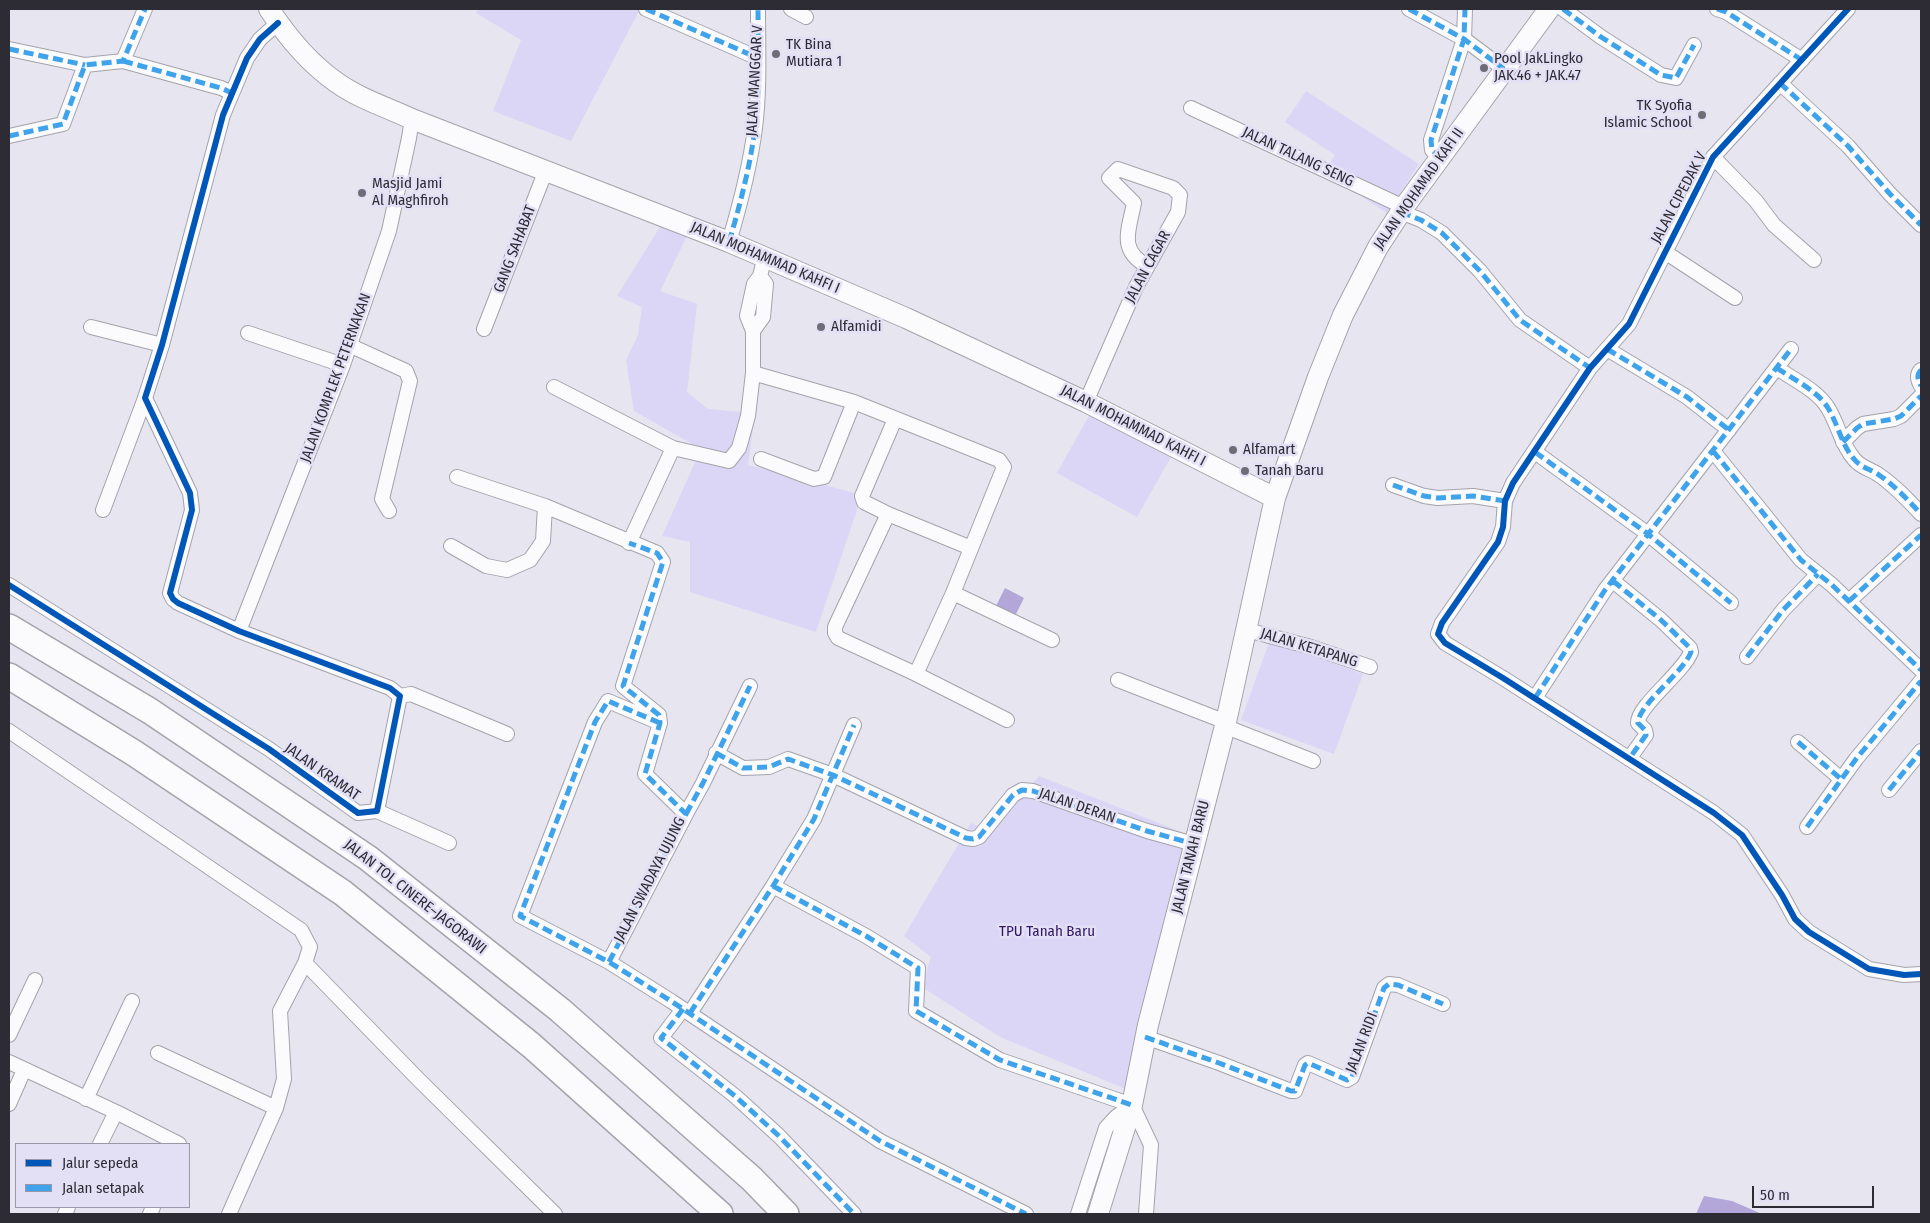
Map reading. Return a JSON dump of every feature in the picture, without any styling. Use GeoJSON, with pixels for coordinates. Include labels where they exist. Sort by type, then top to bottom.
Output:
{"type":"FeatureCollection","features":[{"type":"Feature","properties":{"kind":"highway","name":"JALAN TOL CINERE–JAGORAWI"},"geometry":{"type":"LineString","coordinates":[[9,627],[150,711],[368,858],[560,1010],[752,1179],[786,1214]]}},
{"type":"Feature","properties":{"kind":"highway"},"geometry":{"type":"LineString","coordinates":[[9,676],[134,753],[343,893],[532,1046],[720,1214]]}},
{"type":"Feature","properties":{"kind":"main road","name":"JALAN MOHAMAD KAFI II"},"geometry":{"type":"LineString","coordinates":[[1275,498],[1343,314],[1378,247],[1437,154],[1499,65],[1549,9]]}},
{"type":"Feature","properties":{"kind":"main road","name":"JALAN MOHAMMAD KAHFI I"},"geometry":{"type":"LineString","coordinates":[[273,16],[316,66],[336,82],[361,96],[412,118],[765,256],[906,318],[1086,402],[1275,498]]}},
{"type":"Feature","properties":{"kind":"main road","name":"JALAN TANAH BARU"},"geometry":{"type":"LineString","coordinates":[[1098,1214],[1132,1105],[1145,1037],[1225,724],[1275,498]]}},
{"type":"Feature","properties":{"kind":"street"},"geometry":{"type":"LineString","coordinates":[[122,61],[145,9]]}},
{"type":"Feature","properties":{"kind":"street"},"geometry":{"type":"LineString","coordinates":[[646,9],[758,58]]}},
{"type":"Feature","properties":{"kind":"street","name":"JALAN MANGGAR V"},"geometry":{"type":"LineString","coordinates":[[729,242],[755,128],[758,9]]}},
{"type":"Feature","properties":{"kind":"street"},"geometry":{"type":"LineString","coordinates":[[791,9],[806,16]]}},
{"type":"Feature","properties":{"kind":"street"},"geometry":{"type":"LineString","coordinates":[[1409,9],[1466,41],[1499,65]]}},
{"type":"Feature","properties":{"kind":"street"},"geometry":{"type":"LineString","coordinates":[[1437,154],[1431,140],[1466,41],[1466,9]]}},
{"type":"Feature","properties":{"kind":"street"},"geometry":{"type":"LineString","coordinates":[[1717,9],[1726,12],[1802,60]]}},
{"type":"Feature","properties":{"kind":"street","name":"JALAN CIPEDAK V"},"geometry":{"type":"LineString","coordinates":[[1504,501],[1513,483],[1590,368],[1628,324],[1713,157],[1848,9]]}},
{"type":"Feature","properties":{"kind":"street"},"geometry":{"type":"LineString","coordinates":[[1566,11],[1592,31],[1660,75],[1676,78],[1694,46]]}},
{"type":"Feature","properties":{"kind":"street"},"geometry":{"type":"LineString","coordinates":[[103,510],[145,398],[162,345],[223,114],[247,58],[273,16]]}},
{"type":"Feature","properties":{"kind":"street"},"geometry":{"type":"LineString","coordinates":[[9,49],[85,65],[122,61],[221,88],[232,93]]}},
{"type":"Feature","properties":{"kind":"street"},"geometry":{"type":"LineString","coordinates":[[9,136],[63,124],[85,65]]}},
{"type":"Feature","properties":{"kind":"street"},"geometry":{"type":"LineString","coordinates":[[1780,83],[1848,146],[1890,194],[1921,225]]}},
{"type":"Feature","properties":{"kind":"street","name":"JALAN TALANG SENG"},"geometry":{"type":"LineString","coordinates":[[1191,108],[1403,209]]}},
{"type":"Feature","properties":{"kind":"street","name":"JALAN KOMPLEK PETERNAKAN"},"geometry":{"type":"LineString","coordinates":[[239,631],[343,365],[389,232],[412,118]]}},
{"type":"Feature","properties":{"kind":"street"},"geometry":{"type":"LineString","coordinates":[[1713,157],[1756,201],[1774,225],[1814,260]]}},
{"type":"Feature","properties":{"kind":"street","name":"JALAN CAGAR"},"geometry":{"type":"LineString","coordinates":[[1086,402],[1136,286],[1148,266],[1178,212],[1180,195],[1173,188],[1118,169],[1109,178],[1134,203],[1127,244],[1136,259],[1148,266]]}},
{"type":"Feature","properties":{"kind":"street","name":"GANG SAHABAT"},"geometry":{"type":"LineString","coordinates":[[484,329],[546,170]]}},
{"type":"Feature","properties":{"kind":"street"},"geometry":{"type":"LineString","coordinates":[[1403,209],[1442,233],[1480,271],[1520,320],[1590,368]]}},
{"type":"Feature","properties":{"kind":"street"},"geometry":{"type":"LineString","coordinates":[[1665,252],[1735,298]]}},
{"type":"Feature","properties":{"kind":"street"},"geometry":{"type":"LineString","coordinates":[[554,387],[673,448],[729,461],[739,448],[748,416],[753,373],[753,331],[748,316],[754,284],[760,276],[765,256]]}},
{"type":"Feature","properties":{"kind":"street"},"geometry":{"type":"LineString","coordinates":[[91,327],[162,345]]}},
{"type":"Feature","properties":{"kind":"street"},"geometry":{"type":"LineString","coordinates":[[248,333],[343,365]]}},
{"type":"Feature","properties":{"kind":"street"},"geometry":{"type":"LineString","coordinates":[[349,345],[406,371],[410,381],[382,499],[389,511]]}},
{"type":"Feature","properties":{"kind":"street"},"geometry":{"type":"LineString","coordinates":[[1607,349],[1687,396],[1729,430]]}},
{"type":"Feature","properties":{"kind":"street"},"geometry":{"type":"LineString","coordinates":[[1535,698],[1613,581],[1791,349]]}},
{"type":"Feature","properties":{"kind":"street"},"geometry":{"type":"LineString","coordinates":[[1777,368],[1823,401],[1829,409],[1848,451],[1860,466],[1876,473],[1895,486],[1921,514]]}},
{"type":"Feature","properties":{"kind":"street"},"geometry":{"type":"LineString","coordinates":[[1921,370],[1918,375],[1918,381],[1921,386]]}},
{"type":"Feature","properties":{"kind":"street"},"geometry":{"type":"LineString","coordinates":[[753,373],[854,402],[999,460],[1003,464],[1004,467],[953,593],[916,674]]}},
{"type":"Feature","properties":{"kind":"street"},"geometry":{"type":"LineString","coordinates":[[1843,442],[1863,424],[1901,416],[1921,396]]}},
{"type":"Feature","properties":{"kind":"street"},"geometry":{"type":"LineString","coordinates":[[145,398],[190,493],[192,510],[170,593],[173,599],[239,631],[390,688],[400,696],[411,694],[506,734]]}},
{"type":"Feature","properties":{"kind":"street"},"geometry":{"type":"LineString","coordinates":[[761,459],[814,479],[824,477],[854,402]]}},
{"type":"Feature","properties":{"kind":"street"},"geometry":{"type":"LineString","coordinates":[[895,419],[862,496],[864,502],[888,514],[971,548]]}},
{"type":"Feature","properties":{"kind":"street"},"geometry":{"type":"LineString","coordinates":[[629,543],[673,448]]}},
{"type":"Feature","properties":{"kind":"street"},"geometry":{"type":"LineString","coordinates":[[1712,451],[1801,560],[1849,601],[1921,670]]}},
{"type":"Feature","properties":{"kind":"street"},"geometry":{"type":"LineString","coordinates":[[1535,452],[1648,534],[1731,603]]}},
{"type":"Feature","properties":{"kind":"street"},"geometry":{"type":"LineString","coordinates":[[457,477],[545,506],[657,554],[663,562],[623,686],[659,715],[660,723]]}},
{"type":"Feature","properties":{"kind":"street"},"geometry":{"type":"LineString","coordinates":[[1393,485],[1424,496],[1438,498],[1473,496],[1504,501],[1503,527],[1498,542],[1442,623],[1438,634],[1444,643],[1535,698],[1714,813],[1742,836],[1782,895],[1795,919],[1809,932],[1869,969],[1904,975],[1921,974]]}},
{"type":"Feature","properties":{"kind":"street"},"geometry":{"type":"LineString","coordinates":[[451,546],[486,566],[507,570],[530,560],[543,541],[545,506]]}},
{"type":"Feature","properties":{"kind":"street"},"geometry":{"type":"LineString","coordinates":[[888,514],[835,627],[835,633],[838,638],[916,674],[1007,720]]}},
{"type":"Feature","properties":{"kind":"street"},"geometry":{"type":"LineString","coordinates":[[1849,601],[1921,535]]}},
{"type":"Feature","properties":{"kind":"street"},"geometry":{"type":"LineString","coordinates":[[1746,658],[1783,610],[1818,574]]}},
{"type":"Feature","properties":{"kind":"street"},"geometry":{"type":"LineString","coordinates":[[1613,581],[1661,620],[1690,648],[1691,652],[1679,670],[1638,719],[1638,724],[1645,730],[1646,735],[1629,759]]}},
{"type":"Feature","properties":{"kind":"street","name":"JALAN KRAMAT"},"geometry":{"type":"LineString","coordinates":[[9,585],[269,749],[358,813],[378,811],[400,696]]}},
{"type":"Feature","properties":{"kind":"street"},"geometry":{"type":"LineString","coordinates":[[953,593],[1052,640]]}},
{"type":"Feature","properties":{"kind":"street","name":"JALAN KETAPANG"},"geometry":{"type":"LineString","coordinates":[[1247,630],[1370,667]]}},
{"type":"Feature","properties":{"kind":"street"},"geometry":{"type":"LineString","coordinates":[[1118,680],[1312,761]]}},
{"type":"Feature","properties":{"kind":"street"},"geometry":{"type":"LineString","coordinates":[[1807,827],[1841,779],[1921,681]]}},
{"type":"Feature","properties":{"kind":"street"},"geometry":{"type":"LineString","coordinates":[[686,814],[750,686]]}},
{"type":"Feature","properties":{"kind":"street"},"geometry":{"type":"LineString","coordinates":[[660,723],[608,701],[595,722],[520,916],[608,962],[681,1008],[880,1141],[1026,1214]]}},
{"type":"Feature","properties":{"kind":"street","name":"JALAN SWADAYA UJUNG"},"geometry":{"type":"LineString","coordinates":[[608,962],[686,814],[644,774],[660,723]]}},
{"type":"Feature","properties":{"kind":"street"},"geometry":{"type":"LineString","coordinates":[[854,725],[814,818],[773,886],[660,1038],[735,1096],[780,1136],[854,1214]]}},
{"type":"Feature","properties":{"kind":"street"},"geometry":{"type":"LineString","coordinates":[[9,731],[301,930],[310,947],[305,963],[280,1011],[284,1079],[276,1108],[229,1214]]}},
{"type":"Feature","properties":{"kind":"street"},"geometry":{"type":"LineString","coordinates":[[1798,742],[1841,779]]}},
{"type":"Feature","properties":{"kind":"street"},"geometry":{"type":"LineString","coordinates":[[1889,790],[1921,751]]}},
{"type":"Feature","properties":{"kind":"street"},"geometry":{"type":"LineString","coordinates":[[716,753],[743,768],[770,767],[788,759],[833,775]]}},
{"type":"Feature","properties":{"kind":"street","name":"JALAN DERAN"},"geometry":{"type":"LineString","coordinates":[[833,775],[966,838],[973,839],[979,837],[1013,795],[1022,790],[1033,791],[1147,831],[1194,844]]}},
{"type":"Feature","properties":{"kind":"street"},"geometry":{"type":"LineString","coordinates":[[378,811],[449,843]]}},
{"type":"Feature","properties":{"kind":"street"},"geometry":{"type":"LineString","coordinates":[[773,886],[866,936],[918,968],[916,1011],[1000,1060],[1132,1105],[1151,1145],[1146,1214]]}},
{"type":"Feature","properties":{"kind":"street"},"geometry":{"type":"LineString","coordinates":[[305,963],[418,1079],[555,1214]]}},
{"type":"Feature","properties":{"kind":"street"},"geometry":{"type":"LineString","coordinates":[[9,1035],[35,980]]}},
{"type":"Feature","properties":{"kind":"street","name":"JALAN RIDI"},"geometry":{"type":"LineString","coordinates":[[1145,1037],[1295,1091],[1305,1065],[1308,1063],[1347,1080],[1352,1077],[1384,988],[1389,984],[1398,985],[1443,1004]]}},
{"type":"Feature","properties":{"kind":"street"},"geometry":{"type":"LineString","coordinates":[[86,1098],[132,1000]]}},
{"type":"Feature","properties":{"kind":"street"},"geometry":{"type":"LineString","coordinates":[[158,1054],[276,1108]]}},
{"type":"Feature","properties":{"kind":"street"},"geometry":{"type":"LineString","coordinates":[[9,1062],[177,1143]]}},
{"type":"Feature","properties":{"kind":"street"},"geometry":{"type":"LineString","coordinates":[[9,1104],[24,1070]]}},
{"type":"Feature","properties":{"kind":"street"},"geometry":{"type":"LineString","coordinates":[[1078,1214],[1106,1128],[1116,1117],[1132,1105]]}},
{"type":"Feature","properties":{"kind":"street"},"geometry":{"type":"LineString","coordinates":[[100,1143],[116,1112]]}},
{"type":"Feature","properties":{"kind":"green space"},"geometry":{"type":"Polygon","coordinates":[[[478,9],[640,9],[571,141],[493,111],[521,40],[476,13],[478,9]]]}},
{"type":"Feature","properties":{"kind":"green space"},"geometry":{"type":"Polygon","coordinates":[[[1306,91],[1419,164],[1387,213],[1324,172],[1335,155],[1285,122],[1306,91]]]}},
{"type":"Feature","properties":{"kind":"green space"},"geometry":{"type":"Polygon","coordinates":[[[665,219],[690,230],[660,291],[697,304],[687,392],[708,409],[755,413],[748,465],[862,495],[816,632],[690,592],[690,542],[662,536],[701,449],[634,411],[626,360],[638,335],[642,307],[617,296],[665,219]]]}},
{"type":"Feature","properties":{"kind":"green space"},"geometry":{"type":"Polygon","coordinates":[[[1096,403],[1176,448],[1137,517],[1057,473],[1096,403]]]}},
{"type":"Feature","properties":{"kind":"green space"},"geometry":{"type":"Polygon","coordinates":[[[1270,640],[1363,674],[1334,754],[1241,720],[1270,640]]]}},
{"type":"Feature","properties":{"kind":"green space","name":"TPU Tanah Baru"},"geometry":{"type":"Polygon","coordinates":[[[1039,776],[1189,835],[1126,1089],[1000,1037],[922,987],[931,957],[904,936],[971,823],[991,832],[1039,776]]]}},
{"type":"Feature","properties":{"kind":"shaded area"},"geometry":{"type":"Polygon","coordinates":[[[1005,588],[1024,598],[1015,616],[996,606],[1005,588]]]}},
{"type":"Feature","properties":{"kind":"shaded area"},"geometry":{"type":"Polygon","coordinates":[[[1704,1196],[1732,1201],[1762,1214],[1696,1214],[1704,1196]]]}},
{"type":"Feature","properties":{"kind":"marked path"},"geometry":{"type":"LineString","coordinates":[[9,136],[63,124],[85,65],[123,61],[145,9]]}},
{"type":"Feature","properties":{"kind":"marked path"},"geometry":{"type":"LineString","coordinates":[[646,9],[758,58]]}},
{"type":"Feature","properties":{"kind":"marked path"},"geometry":{"type":"LineString","coordinates":[[729,242],[744,186],[757,113],[758,9]]}},
{"type":"Feature","properties":{"kind":"marked path"},"geometry":{"type":"LineString","coordinates":[[1409,9],[1464,39],[1504,69]]}},
{"type":"Feature","properties":{"kind":"marked path"},"geometry":{"type":"LineString","coordinates":[[1441,158],[1432,150],[1431,140],[1464,39],[1465,9]]}},
{"type":"Feature","properties":{"kind":"marked path"},"geometry":{"type":"LineString","coordinates":[[1563,9],[1601,37],[1661,75],[1676,78],[1694,45]]}},
{"type":"Feature","properties":{"kind":"marked path"},"geometry":{"type":"LineString","coordinates":[[1717,9],[1726,12],[1802,60]]}},
{"type":"Feature","properties":{"kind":"marked path"},"geometry":{"type":"LineString","coordinates":[[9,49],[85,65]]}},
{"type":"Feature","properties":{"kind":"marked path"},"geometry":{"type":"LineString","coordinates":[[123,61],[221,88],[232,93]]}},
{"type":"Feature","properties":{"kind":"marked path"},"geometry":{"type":"LineString","coordinates":[[1780,83],[1848,146],[1890,194],[1921,225]]}},
{"type":"Feature","properties":{"kind":"marked path"},"geometry":{"type":"LineString","coordinates":[[1401,212],[1421,220],[1442,233],[1480,271],[1520,320],[1590,368]]}},
{"type":"Feature","properties":{"kind":"marked path"},"geometry":{"type":"LineString","coordinates":[[1607,349],[1687,397],[1729,430]]}},
{"type":"Feature","properties":{"kind":"marked path"},"geometry":{"type":"LineString","coordinates":[[1535,698],[1605,590],[1791,349]]}},
{"type":"Feature","properties":{"kind":"marked path"},"geometry":{"type":"LineString","coordinates":[[1777,368],[1818,396],[1828,408],[1846,447],[1854,459],[1890,484],[1921,514]]}},
{"type":"Feature","properties":{"kind":"marked path"},"geometry":{"type":"LineString","coordinates":[[1921,370],[1918,374],[1921,386]]}},
{"type":"Feature","properties":{"kind":"marked path"},"geometry":{"type":"LineString","coordinates":[[1843,442],[1863,424],[1901,416],[1921,396]]}},
{"type":"Feature","properties":{"kind":"marked path"},"geometry":{"type":"LineString","coordinates":[[1713,451],[1801,560],[1832,585],[1921,670]]}},
{"type":"Feature","properties":{"kind":"marked path"},"geometry":{"type":"LineString","coordinates":[[1535,452],[1648,534],[1731,603]]}},
{"type":"Feature","properties":{"kind":"marked path"},"geometry":{"type":"LineString","coordinates":[[1393,485],[1424,496],[1438,498],[1473,496],[1505,501],[1504,505]]}},
{"type":"Feature","properties":{"kind":"marked path"},"geometry":{"type":"LineString","coordinates":[[1849,601],[1921,535]]}},
{"type":"Feature","properties":{"kind":"marked path"},"geometry":{"type":"LineString","coordinates":[[609,962],[686,814],[645,774],[660,723],[659,715],[623,686],[663,562],[657,553],[629,543]]}},
{"type":"Feature","properties":{"kind":"marked path"},"geometry":{"type":"LineString","coordinates":[[1747,657],[1783,610],[1818,574]]}},
{"type":"Feature","properties":{"kind":"marked path"},"geometry":{"type":"LineString","coordinates":[[1613,581],[1661,620],[1690,648],[1691,652],[1680,669],[1652,698],[1640,716],[1638,723],[1645,730],[1646,735],[1629,759]]}},
{"type":"Feature","properties":{"kind":"marked path"},"geometry":{"type":"LineString","coordinates":[[1807,827],[1856,759],[1921,681]]}},
{"type":"Feature","properties":{"kind":"marked path"},"geometry":{"type":"LineString","coordinates":[[686,814],[750,686]]}},
{"type":"Feature","properties":{"kind":"marked path"},"geometry":{"type":"LineString","coordinates":[[660,723],[608,701],[595,722],[520,916],[609,962],[671,1001],[880,1141],[1026,1214]]}},
{"type":"Feature","properties":{"kind":"marked path"},"geometry":{"type":"LineString","coordinates":[[690,1013],[773,886],[814,819],[854,725]]}},
{"type":"Feature","properties":{"kind":"marked path"},"geometry":{"type":"LineString","coordinates":[[1798,742],[1841,779]]}},
{"type":"Feature","properties":{"kind":"marked path"},"geometry":{"type":"LineString","coordinates":[[1889,790],[1921,751]]}},
{"type":"Feature","properties":{"kind":"marked path"},"geometry":{"type":"LineString","coordinates":[[716,753],[743,768],[769,767],[788,759],[833,775],[966,838],[973,839],[979,837],[1013,795],[1022,790],[1033,791],[1147,831],[1194,844]]}},
{"type":"Feature","properties":{"kind":"marked path"},"geometry":{"type":"LineString","coordinates":[[773,886],[866,936],[918,968],[916,1011],[1000,1060],[1132,1105]]}},
{"type":"Feature","properties":{"kind":"marked path"},"geometry":{"type":"LineString","coordinates":[[1145,1037],[1295,1091],[1305,1065],[1308,1063],[1347,1080],[1352,1077],[1384,988],[1389,984],[1398,985],[1443,1004]]}},
{"type":"Feature","properties":{"kind":"marked path"},"geometry":{"type":"LineString","coordinates":[[683,1009],[661,1038],[735,1096],[779,1136],[854,1214]]}},
{"type":"Feature","properties":{"kind":"cycle path"},"geometry":{"type":"LineString","coordinates":[[1848,9],[1713,157],[1629,324],[1590,368],[1513,483],[1505,501],[1503,527],[1498,542],[1442,623],[1438,634],[1445,643],[1714,813],[1742,835],[1782,895],[1795,919],[1809,932],[1869,969],[1904,975],[1921,974]]}},
{"type":"Feature","properties":{"kind":"cycle path"},"geometry":{"type":"LineString","coordinates":[[9,585],[269,749],[358,813],[377,811],[400,696],[390,688],[239,631],[173,599],[170,593],[192,510],[190,493],[145,398],[162,345],[223,115],[247,58],[260,39],[278,23]]}},
{"type":"Feature","properties":{"kind":"place","name":"TK Bina Mutiara 1"},"geometry":{"type":"Point","coordinates":[776,54]}},
{"type":"Feature","properties":{"kind":"place","name":"Pool JakLingko JAK.46 + JAK.47"},"geometry":{"type":"Point","coordinates":[1484,68]}},
{"type":"Feature","properties":{"kind":"place","name":"TK Syofia Islamic School"},"geometry":{"type":"Point","coordinates":[1702,115]}},
{"type":"Feature","properties":{"kind":"place","name":"Masjid Jami Al Maghfiroh"},"geometry":{"type":"Point","coordinates":[362,193]}},
{"type":"Feature","properties":{"kind":"place","name":"Alfamidi"},"geometry":{"type":"Point","coordinates":[821,327]}},
{"type":"Feature","properties":{"kind":"place","name":"Alfamart"},"geometry":{"type":"Point","coordinates":[1233,450]}},
{"type":"Feature","properties":{"kind":"place","name":"Tanah Baru"},"geometry":{"type":"Point","coordinates":[1245,471]}}]}
